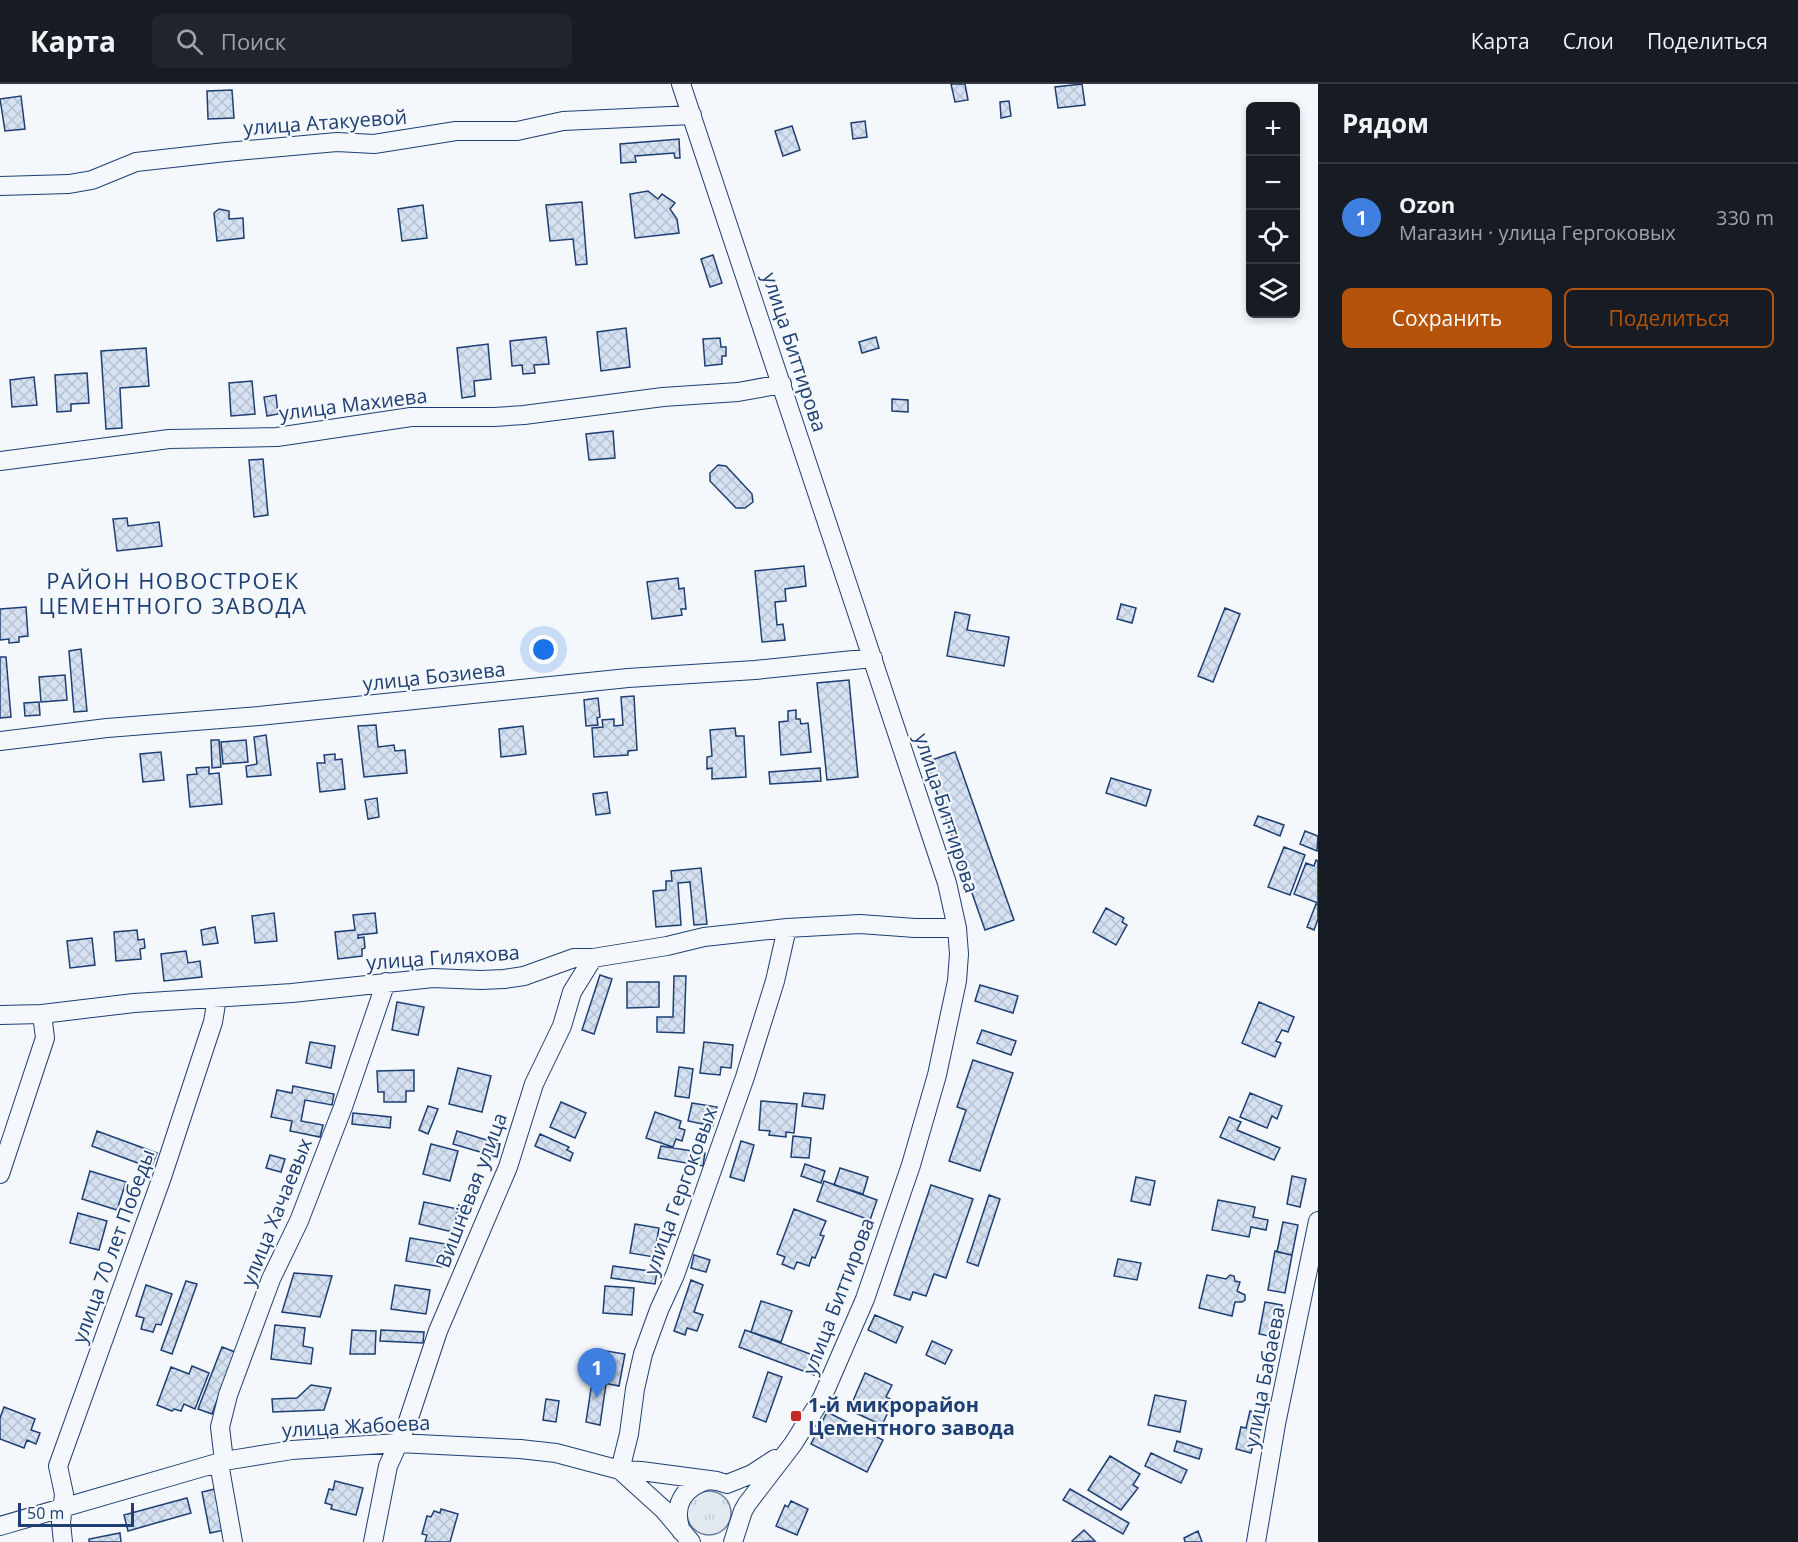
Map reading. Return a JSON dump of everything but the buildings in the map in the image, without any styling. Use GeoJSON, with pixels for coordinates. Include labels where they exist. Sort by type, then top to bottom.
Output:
{"type":"FeatureCollection","features":[{"type":"Feature","properties":{"kind":"street","name":"улица Биттирова"},"geometry":{"type":"LineString","coordinates":[[681,84],[947,883],[957,928],[959,954],[954,997],[937,1075],[910,1165],[854,1326],[822,1398],[727,1542]]}},
{"type":"Feature","properties":{"kind":"street","name":"улица Атакуевой"},"geometry":{"type":"LineString","coordinates":[[0,186],[69,184],[92,180],[136,162],[237,151],[337,142],[374,144],[456,131],[517,131],[562,121],[692,115]]}},
{"type":"Feature","properties":{"kind":"street","name":"улица Махиева"},"geometry":{"type":"LineString","coordinates":[[0,461],[169,439],[278,437],[411,417],[524,415],[663,397],[738,392],[782,384]]}},
{"type":"Feature","properties":{"kind":"street","name":"улица Бозиева"},"geometry":{"type":"LineString","coordinates":[[0,741],[106,728],[260,716],[628,678],[755,670],[873,658]]}},
{"type":"Feature","properties":{"kind":"street","name":"улица Гиляхова"},"geometry":{"type":"LineString","coordinates":[[0,1015],[42,1014],[134,1003],[321,990],[434,978],[504,979],[524,976],[574,958],[593,958],[667,946],[704,936],[787,928],[860,924],[957,928]]}},
{"type":"Feature","properties":{"kind":"street","name":"улица Гергоковых"},"geometry":{"type":"LineString","coordinates":[[620,1470],[629,1434],[635,1389],[643,1354],[675,1275],[745,1077],[776,981],[787,928]]}},
{"type":"Feature","properties":{"kind":"street","name":"Вишнёвая улица"},"geometry":{"type":"LineString","coordinates":[[373,1542],[388,1466],[420,1388],[438,1331],[515,1149],[534,1084],[562,1026],[572,992],[593,958]]}},
{"type":"Feature","properties":{"kind":"street","name":"улица Хачаевых"},"geometry":{"type":"LineString","coordinates":[[233,1542],[222,1462],[220,1427],[228,1395],[271,1279],[299,1221],[343,1107],[386,982]]}},
{"type":"Feature","properties":{"kind":"street","name":"улица 70 лет Победы"},"geometry":{"type":"LineString","coordinates":[[63,1542],[64,1494],[58,1466],[162,1177],[213,1022],[217,998]]}},
{"type":"Feature","properties":{"kind":"street"},"geometry":{"type":"LineString","coordinates":[[0,1174],[45,1038],[42,1014]]}},
{"type":"Feature","properties":{"kind":"street","name":"улица Бабаева"},"geometry":{"type":"LineString","coordinates":[[1256,1542],[1276,1424],[1318,1221]]}},
{"type":"Feature","properties":{"kind":"street","name":"улица Жабоева"},"geometry":{"type":"LineString","coordinates":[[0,1526],[222,1462],[292,1450],[398,1443],[556,1453],[620,1470],[663,1509],[686,1538]]}},
{"type":"Feature","properties":{"kind":"street"},"geometry":{"type":"LineString","coordinates":[[620,1470],[641,1470],[727,1484],[752,1474],[786,1451]]}},
{"type":"Feature","properties":{"kind":"street"},"geometry":{"type":"LineString","coordinates":[[686,1538],[677,1516],[681,1498],[694,1485],[708,1480]]}},
{"type":"Feature","properties":{"kind":"street"},"geometry":{"type":"LineString","coordinates":[[727,1484],[740,1500],[738,1527]]}},
{"type":"Feature","properties":{"kind":"green space"},"geometry":{"type":"Polygon","coordinates":[[[709,1491],[718,1492],[725,1497],[730,1504],[730,1522],[725,1529],[718,1534],[709,1535],[700,1534],[693,1529],[688,1522],[687,1513],[688,1504],[693,1497],[700,1492],[709,1491]]]}},
{"type":"Feature","properties":{"kind":"place","name":"Ozon"},"geometry":{"type":"Point","coordinates":[597,1398]}},
{"type":"Feature","properties":{"kind":"place","name":"1-й микрорайон Цементного завода"},"geometry":{"type":"Point","coordinates":[796,1416]}},
{"type":"Feature","properties":{"kind":"district","name":"РАЙОН НОВОСТРОЕК ЦЕМЕНТНОГО ЗАВОДА"},"geometry":{"type":"Point","coordinates":[173,592]}}]}
